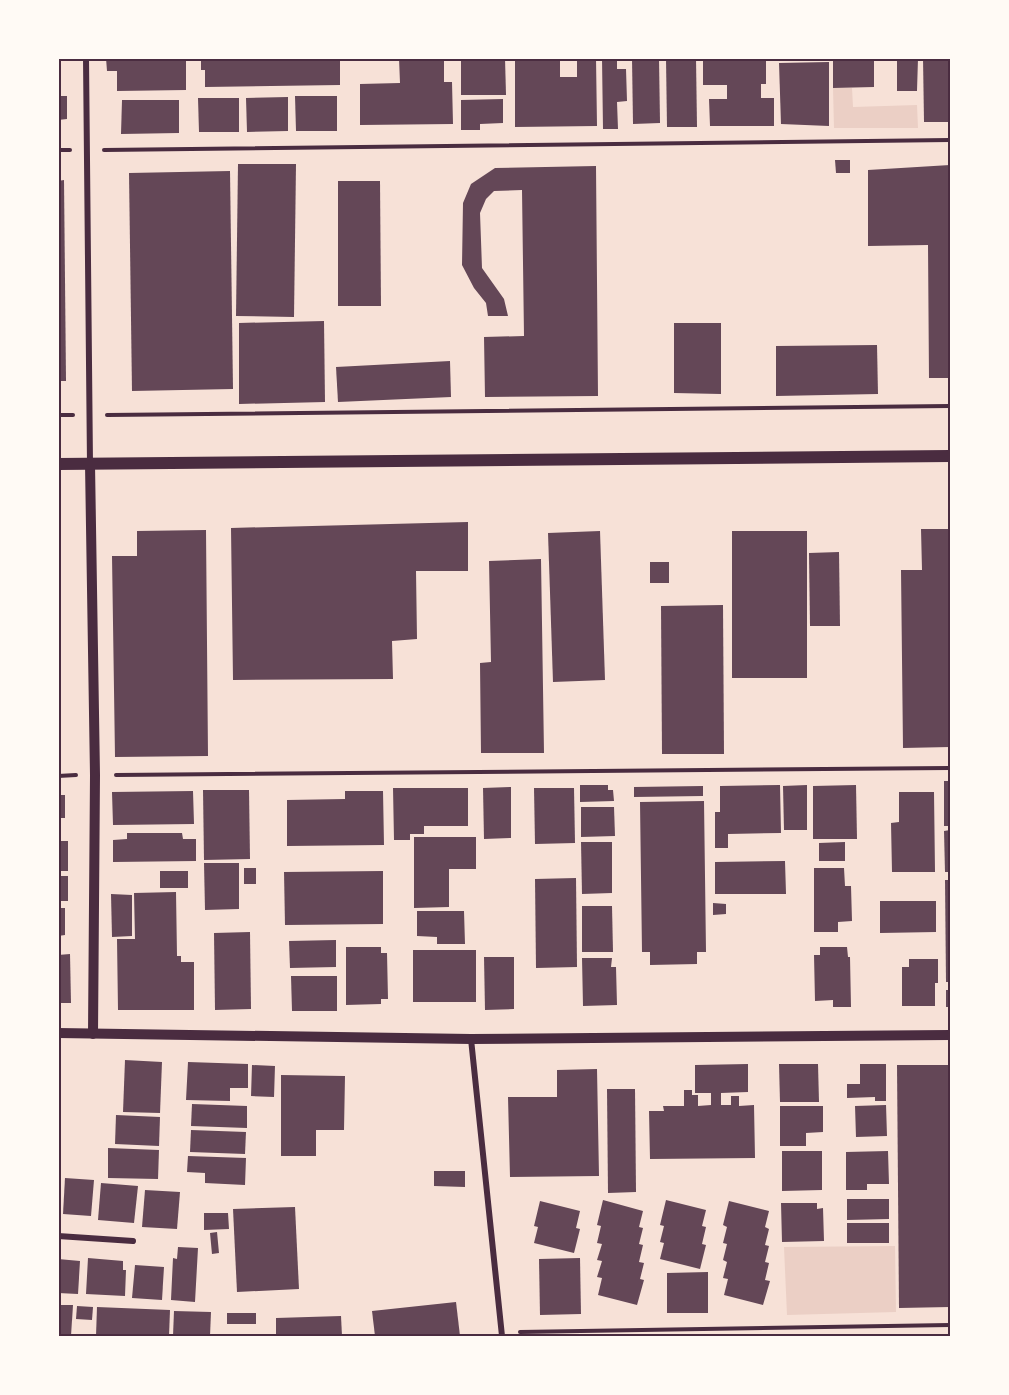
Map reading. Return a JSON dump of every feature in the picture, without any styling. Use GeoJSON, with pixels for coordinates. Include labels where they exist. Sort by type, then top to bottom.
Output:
{"type":"FeatureCollection","features":[{"type":"Feature","properties":{"kind":"main road"},"geometry":{"type":"LineString","coordinates":[[58,465],[951,456]]}},
{"type":"Feature","properties":{"kind":"street"},"geometry":{"type":"LineString","coordinates":[[86,58],[95,775],[93,1034]]}},
{"type":"Feature","properties":{"kind":"street"},"geometry":{"type":"LineString","coordinates":[[58,1033],[471,1039],[951,1035]]}},
{"type":"Feature","properties":{"kind":"street"},"geometry":{"type":"LineString","coordinates":[[471,1039],[502,1334]]}},
{"type":"Feature","properties":{"kind":"street"},"geometry":{"type":"LineString","coordinates":[[58,1236],[133,1241]]}},
{"type":"Feature","properties":{"kind":"path"},"geometry":{"type":"LineString","coordinates":[[58,150],[951,140]]}},
{"type":"Feature","properties":{"kind":"path"},"geometry":{"type":"LineString","coordinates":[[58,415],[951,406]]}},
{"type":"Feature","properties":{"kind":"path"},"geometry":{"type":"LineString","coordinates":[[58,776],[951,768]]}},
{"type":"Feature","properties":{"kind":"path"},"geometry":{"type":"LineString","coordinates":[[502,1334],[951,1325]]}},
{"type":"Feature","properties":{"kind":"shaded area"},"geometry":{"type":"Polygon","coordinates":[[[833,88],[852,88],[853,107],[917,105],[918,128],[834,128],[833,88]]]}},
{"type":"Feature","properties":{"kind":"shaded area"},"geometry":{"type":"Polygon","coordinates":[[[895,1246],[896,1312],[787,1315],[784,1247],[895,1246]]]}},
{"type":"Feature","properties":{"kind":"building"},"geometry":{"type":"Polygon","coordinates":[[[106,58],[186,58],[186,90],[117,91],[117,71],[107,71],[106,58]]]}},
{"type":"Feature","properties":{"kind":"building"},"geometry":{"type":"Polygon","coordinates":[[[201,58],[340,58],[340,85],[205,87],[205,70],[201,70],[201,58]]]}},
{"type":"Feature","properties":{"kind":"building"},"geometry":{"type":"Polygon","coordinates":[[[399,58],[444,58],[444,82],[452,82],[453,124],[360,125],[360,84],[400,83],[399,58]]]}},
{"type":"Feature","properties":{"kind":"building"},"geometry":{"type":"Polygon","coordinates":[[[461,58],[505,58],[506,95],[461,95],[461,58]]]}},
{"type":"Feature","properties":{"kind":"building"},"geometry":{"type":"Polygon","coordinates":[[[515,58],[560,58],[560,77],[577,77],[577,58],[596,58],[597,126],[515,127],[515,58]]]}},
{"type":"Feature","properties":{"kind":"building"},"geometry":{"type":"Polygon","coordinates":[[[602,58],[617,58],[617,69],[626,69],[627,101],[617,102],[618,129],[603,129],[602,58]]]}},
{"type":"Feature","properties":{"kind":"building"},"geometry":{"type":"Polygon","coordinates":[[[632,58],[659,58],[660,123],[633,124],[632,58]]]}},
{"type":"Feature","properties":{"kind":"building"},"geometry":{"type":"Polygon","coordinates":[[[666,58],[696,58],[697,127],[667,127],[666,58]]]}},
{"type":"Feature","properties":{"kind":"building"},"geometry":{"type":"Polygon","coordinates":[[[703,58],[766,58],[766,84],[761,84],[761,98],[774,98],[774,126],[710,126],[709,99],[727,99],[727,85],[703,85],[703,58]]]}},
{"type":"Feature","properties":{"kind":"building"},"geometry":{"type":"Polygon","coordinates":[[[833,58],[874,58],[874,87],[833,88],[833,58]]]}},
{"type":"Feature","properties":{"kind":"building"},"geometry":{"type":"Polygon","coordinates":[[[897,58],[918,58],[917,91],[897,91],[897,58]]]}},
{"type":"Feature","properties":{"kind":"building"},"geometry":{"type":"Polygon","coordinates":[[[923,58],[950,58],[950,122],[924,122],[923,58]]]}},
{"type":"Feature","properties":{"kind":"building"},"geometry":{"type":"Polygon","coordinates":[[[829,62],[829,126],[781,124],[779,63],[829,62]]]}},
{"type":"Feature","properties":{"kind":"building"},"geometry":{"type":"Polygon","coordinates":[[[58,96],[67,96],[67,119],[58,120],[58,96]]]}},
{"type":"Feature","properties":{"kind":"building"},"geometry":{"type":"Polygon","coordinates":[[[295,96],[337,96],[337,131],[296,131],[295,96]]]}},
{"type":"Feature","properties":{"kind":"building"},"geometry":{"type":"Polygon","coordinates":[[[288,97],[288,131],[247,132],[246,98],[288,97]]]}},
{"type":"Feature","properties":{"kind":"building"},"geometry":{"type":"Polygon","coordinates":[[[198,98],[239,98],[239,132],[199,132],[198,98]]]}},
{"type":"Feature","properties":{"kind":"building"},"geometry":{"type":"Polygon","coordinates":[[[503,99],[503,123],[480,124],[480,130],[461,130],[461,100],[503,99]]]}},
{"type":"Feature","properties":{"kind":"building"},"geometry":{"type":"Polygon","coordinates":[[[122,100],[179,100],[179,133],[121,134],[122,100]]]}},
{"type":"Feature","properties":{"kind":"building"},"geometry":{"type":"Polygon","coordinates":[[[835,160],[850,160],[850,173],[836,173],[835,160]]]}},
{"type":"Feature","properties":{"kind":"building"},"geometry":{"type":"Polygon","coordinates":[[[238,164],[296,164],[294,317],[236,316],[238,164]]]}},
{"type":"Feature","properties":{"kind":"building"},"geometry":{"type":"Polygon","coordinates":[[[950,165],[950,378],[929,378],[928,245],[868,246],[868,170],[950,165]]]}},
{"type":"Feature","properties":{"kind":"building"},"geometry":{"type":"Polygon","coordinates":[[[596,166],[598,396],[485,397],[484,337],[524,336],[522,190],[494,191],[486,199],[480,213],[482,268],[504,299],[508,316],[488,316],[486,303],[474,288],[462,265],[463,203],[471,184],[495,168],[596,166]]]}},
{"type":"Feature","properties":{"kind":"building"},"geometry":{"type":"Polygon","coordinates":[[[230,171],[233,389],[132,391],[129,173],[230,171]]]}},
{"type":"Feature","properties":{"kind":"building"},"geometry":{"type":"Polygon","coordinates":[[[64,180],[66,381],[58,381],[58,181],[64,180]]]}},
{"type":"Feature","properties":{"kind":"building"},"geometry":{"type":"Polygon","coordinates":[[[338,181],[380,181],[381,306],[338,306],[338,181]]]}},
{"type":"Feature","properties":{"kind":"building"},"geometry":{"type":"Polygon","coordinates":[[[324,321],[325,402],[239,404],[239,323],[324,321]]]}},
{"type":"Feature","properties":{"kind":"building"},"geometry":{"type":"Polygon","coordinates":[[[674,323],[721,323],[721,394],[674,393],[674,323]]]}},
{"type":"Feature","properties":{"kind":"building"},"geometry":{"type":"Polygon","coordinates":[[[877,345],[878,394],[776,396],[776,346],[877,345]]]}},
{"type":"Feature","properties":{"kind":"building"},"geometry":{"type":"Polygon","coordinates":[[[450,361],[451,397],[338,402],[336,367],[450,361]]]}},
{"type":"Feature","properties":{"kind":"building"},"geometry":{"type":"Polygon","coordinates":[[[468,522],[468,571],[416,571],[417,639],[392,641],[393,679],[233,680],[231,528],[468,522]]]}},
{"type":"Feature","properties":{"kind":"building"},"geometry":{"type":"Polygon","coordinates":[[[921,529],[950,529],[950,747],[903,748],[901,570],[922,570],[921,529]]]}},
{"type":"Feature","properties":{"kind":"building"},"geometry":{"type":"Polygon","coordinates":[[[206,530],[208,756],[115,757],[112,556],[137,556],[137,531],[206,530]]]}},
{"type":"Feature","properties":{"kind":"building"},"geometry":{"type":"Polygon","coordinates":[[[600,531],[605,680],[553,682],[548,533],[600,531]]]}},
{"type":"Feature","properties":{"kind":"building"},"geometry":{"type":"Polygon","coordinates":[[[732,531],[807,531],[807,678],[732,678],[732,531]]]}},
{"type":"Feature","properties":{"kind":"building"},"geometry":{"type":"Polygon","coordinates":[[[839,552],[840,626],[810,626],[809,553],[839,552]]]}},
{"type":"Feature","properties":{"kind":"building"},"geometry":{"type":"Polygon","coordinates":[[[541,559],[544,753],[481,753],[480,663],[491,662],[489,561],[541,559]]]}},
{"type":"Feature","properties":{"kind":"building"},"geometry":{"type":"Polygon","coordinates":[[[650,562],[669,562],[669,583],[650,583],[650,562]]]}},
{"type":"Feature","properties":{"kind":"building"},"geometry":{"type":"Polygon","coordinates":[[[723,605],[724,754],[662,754],[661,606],[723,605]]]}},
{"type":"Feature","properties":{"kind":"building"},"geometry":{"type":"Polygon","coordinates":[[[944,781],[950,781],[950,826],[944,826],[944,781]]]}},
{"type":"Feature","properties":{"kind":"building"},"geometry":{"type":"Polygon","coordinates":[[[580,785],[608,785],[608,790],[613,790],[614,801],[580,802],[580,785]]]}},
{"type":"Feature","properties":{"kind":"building"},"geometry":{"type":"Polygon","coordinates":[[[780,785],[781,833],[728,834],[728,848],[715,848],[715,812],[720,812],[720,786],[780,785]]]}},
{"type":"Feature","properties":{"kind":"building"},"geometry":{"type":"Polygon","coordinates":[[[807,785],[807,830],[784,830],[783,786],[807,785]]]}},
{"type":"Feature","properties":{"kind":"building"},"geometry":{"type":"Polygon","coordinates":[[[856,785],[857,839],[813,839],[813,786],[856,785]]]}},
{"type":"Feature","properties":{"kind":"building"},"geometry":{"type":"Polygon","coordinates":[[[703,786],[703,796],[634,797],[634,787],[703,786]]]}},
{"type":"Feature","properties":{"kind":"building"},"geometry":{"type":"Polygon","coordinates":[[[511,787],[511,838],[484,839],[483,788],[511,787]]]}},
{"type":"Feature","properties":{"kind":"building"},"geometry":{"type":"Polygon","coordinates":[[[393,788],[468,788],[468,826],[424,826],[424,834],[410,834],[410,840],[394,840],[393,788]]]}},
{"type":"Feature","properties":{"kind":"building"},"geometry":{"type":"Polygon","coordinates":[[[534,788],[574,788],[575,843],[535,844],[534,788]]]}},
{"type":"Feature","properties":{"kind":"building"},"geometry":{"type":"Polygon","coordinates":[[[203,790],[249,790],[250,859],[204,860],[203,790]]]}},
{"type":"Feature","properties":{"kind":"building"},"geometry":{"type":"Polygon","coordinates":[[[193,791],[194,824],[113,825],[112,792],[193,791]]]}},
{"type":"Feature","properties":{"kind":"building"},"geometry":{"type":"Polygon","coordinates":[[[345,791],[383,791],[384,845],[287,846],[287,800],[345,799],[345,791]]]}},
{"type":"Feature","properties":{"kind":"building"},"geometry":{"type":"Polygon","coordinates":[[[899,792],[934,792],[935,872],[892,872],[891,823],[899,822],[899,792]]]}},
{"type":"Feature","properties":{"kind":"building"},"geometry":{"type":"Polygon","coordinates":[[[58,795],[65,795],[65,818],[58,818],[58,795]]]}},
{"type":"Feature","properties":{"kind":"building"},"geometry":{"type":"Polygon","coordinates":[[[704,801],[706,952],[697,952],[697,964],[650,965],[650,952],[642,952],[640,802],[704,801]]]}},
{"type":"Feature","properties":{"kind":"building"},"geometry":{"type":"Polygon","coordinates":[[[581,807],[614,807],[615,836],[581,837],[581,807]]]}},
{"type":"Feature","properties":{"kind":"building"},"geometry":{"type":"Polygon","coordinates":[[[950,830],[950,872],[945,872],[944,831],[950,830]]]}},
{"type":"Feature","properties":{"kind":"building"},"geometry":{"type":"Polygon","coordinates":[[[127,833],[182,833],[183,839],[196,839],[196,861],[113,862],[113,840],[127,839],[127,833]]]}},
{"type":"Feature","properties":{"kind":"building"},"geometry":{"type":"Polygon","coordinates":[[[414,837],[476,837],[476,869],[449,869],[449,907],[414,908],[414,837]]]}},
{"type":"Feature","properties":{"kind":"building"},"geometry":{"type":"Polygon","coordinates":[[[58,841],[68,841],[68,871],[58,871],[58,841]]]}},
{"type":"Feature","properties":{"kind":"building"},"geometry":{"type":"Polygon","coordinates":[[[581,842],[612,842],[612,893],[582,894],[581,842]]]}},
{"type":"Feature","properties":{"kind":"building"},"geometry":{"type":"Polygon","coordinates":[[[845,842],[845,861],[819,861],[819,843],[845,842]]]}},
{"type":"Feature","properties":{"kind":"building"},"geometry":{"type":"Polygon","coordinates":[[[785,861],[786,894],[715,894],[715,862],[785,861]]]}},
{"type":"Feature","properties":{"kind":"building"},"geometry":{"type":"Polygon","coordinates":[[[204,863],[239,863],[239,909],[205,910],[204,863]]]}},
{"type":"Feature","properties":{"kind":"building"},"geometry":{"type":"Polygon","coordinates":[[[244,868],[256,868],[256,884],[244,884],[244,868]]]}},
{"type":"Feature","properties":{"kind":"building"},"geometry":{"type":"Polygon","coordinates":[[[814,868],[844,868],[845,886],[851,886],[852,921],[838,922],[838,932],[814,932],[814,868]]]}},
{"type":"Feature","properties":{"kind":"building"},"geometry":{"type":"Polygon","coordinates":[[[160,871],[188,871],[188,888],[160,888],[160,871]]]}},
{"type":"Feature","properties":{"kind":"building"},"geometry":{"type":"Polygon","coordinates":[[[383,871],[383,924],[285,925],[284,872],[383,871]]]}},
{"type":"Feature","properties":{"kind":"building"},"geometry":{"type":"Polygon","coordinates":[[[58,876],[68,876],[68,901],[58,901],[58,876]]]}},
{"type":"Feature","properties":{"kind":"building"},"geometry":{"type":"Polygon","coordinates":[[[576,878],[577,967],[536,968],[535,879],[576,878]]]}},
{"type":"Feature","properties":{"kind":"building"},"geometry":{"type":"Polygon","coordinates":[[[945,880],[950,880],[950,982],[946,982],[945,880]]]}},
{"type":"Feature","properties":{"kind":"building"},"geometry":{"type":"Polygon","coordinates":[[[176,892],[177,956],[181,956],[181,962],[194,962],[194,1010],[118,1010],[117,939],[135,939],[134,893],[176,892]]]}},
{"type":"Feature","properties":{"kind":"building"},"geometry":{"type":"Polygon","coordinates":[[[111,894],[132,895],[132,936],[112,937],[111,894]]]}},
{"type":"Feature","properties":{"kind":"building"},"geometry":{"type":"Polygon","coordinates":[[[880,901],[936,901],[936,932],[880,933],[880,901]]]}},
{"type":"Feature","properties":{"kind":"building"},"geometry":{"type":"Polygon","coordinates":[[[713,903],[726,904],[726,914],[713,915],[713,903]]]}},
{"type":"Feature","properties":{"kind":"building"},"geometry":{"type":"Polygon","coordinates":[[[582,906],[612,906],[613,952],[582,952],[582,906]]]}},
{"type":"Feature","properties":{"kind":"building"},"geometry":{"type":"Polygon","coordinates":[[[58,908],[65,908],[65,935],[58,936],[58,908]]]}},
{"type":"Feature","properties":{"kind":"building"},"geometry":{"type":"Polygon","coordinates":[[[417,911],[464,911],[465,944],[437,944],[437,937],[417,936],[417,911]]]}},
{"type":"Feature","properties":{"kind":"building"},"geometry":{"type":"Polygon","coordinates":[[[250,932],[251,1009],[215,1010],[214,933],[250,932]]]}},
{"type":"Feature","properties":{"kind":"building"},"geometry":{"type":"Polygon","coordinates":[[[336,940],[336,967],[290,968],[289,941],[336,940]]]}},
{"type":"Feature","properties":{"kind":"building"},"geometry":{"type":"Polygon","coordinates":[[[346,947],[381,947],[381,953],[387,953],[388,999],[381,999],[381,1004],[346,1005],[346,947]]]}},
{"type":"Feature","properties":{"kind":"building"},"geometry":{"type":"Polygon","coordinates":[[[820,947],[847,947],[848,957],[850,957],[851,1007],[833,1007],[833,1000],[815,1001],[814,955],[820,955],[820,947]]]}},
{"type":"Feature","properties":{"kind":"building"},"geometry":{"type":"Polygon","coordinates":[[[413,950],[476,950],[476,1002],[413,1002],[413,950]]]}},
{"type":"Feature","properties":{"kind":"building"},"geometry":{"type":"Polygon","coordinates":[[[70,954],[71,1003],[58,1003],[58,955],[70,954]]]}},
{"type":"Feature","properties":{"kind":"building"},"geometry":{"type":"Polygon","coordinates":[[[484,957],[514,957],[514,1009],[485,1010],[484,957]]]}},
{"type":"Feature","properties":{"kind":"building"},"geometry":{"type":"Polygon","coordinates":[[[582,958],[612,958],[611,967],[616,967],[617,1005],[583,1006],[582,958]]]}},
{"type":"Feature","properties":{"kind":"building"},"geometry":{"type":"Polygon","coordinates":[[[909,959],[938,959],[935,1006],[902,1006],[902,967],[909,967],[909,959]]]}},
{"type":"Feature","properties":{"kind":"building"},"geometry":{"type":"Polygon","coordinates":[[[291,976],[337,976],[337,1011],[292,1011],[291,976]]]}},
{"type":"Feature","properties":{"kind":"building"},"geometry":{"type":"Polygon","coordinates":[[[946,990],[950,990],[950,1007],[946,1007],[946,990]]]}},
{"type":"Feature","properties":{"kind":"building"},"geometry":{"type":"Polygon","coordinates":[[[125,1060],[162,1062],[160,1113],[123,1112],[125,1060]]]}},
{"type":"Feature","properties":{"kind":"building"},"geometry":{"type":"Polygon","coordinates":[[[188,1062],[248,1064],[248,1088],[230,1088],[230,1101],[186,1100],[188,1062]]]}},
{"type":"Feature","properties":{"kind":"building"},"geometry":{"type":"Polygon","coordinates":[[[748,1064],[748,1092],[721,1093],[721,1105],[731,1105],[731,1096],[739,1096],[739,1106],[754,1105],[755,1158],[650,1159],[649,1111],[664,1111],[663,1106],[684,1106],[684,1090],[692,1090],[692,1095],[698,1095],[698,1106],[711,1105],[711,1093],[695,1093],[695,1065],[748,1064]]]}},
{"type":"Feature","properties":{"kind":"building"},"geometry":{"type":"Polygon","coordinates":[[[779,1064],[818,1064],[819,1102],[780,1102],[779,1064]]]}},
{"type":"Feature","properties":{"kind":"building"},"geometry":{"type":"Polygon","coordinates":[[[860,1064],[886,1064],[886,1101],[875,1101],[875,1097],[847,1098],[847,1084],[860,1084],[860,1064]]]}},
{"type":"Feature","properties":{"kind":"building"},"geometry":{"type":"Polygon","coordinates":[[[252,1065],[275,1066],[274,1097],[251,1096],[252,1065]]]}},
{"type":"Feature","properties":{"kind":"building"},"geometry":{"type":"Polygon","coordinates":[[[897,1065],[950,1065],[950,1307],[899,1308],[897,1065]]]}},
{"type":"Feature","properties":{"kind":"building"},"geometry":{"type":"Polygon","coordinates":[[[597,1069],[599,1176],[510,1177],[508,1097],[557,1097],[557,1070],[597,1069]]]}},
{"type":"Feature","properties":{"kind":"building"},"geometry":{"type":"Polygon","coordinates":[[[281,1075],[345,1076],[344,1130],[316,1130],[316,1156],[281,1156],[281,1075]]]}},
{"type":"Feature","properties":{"kind":"building"},"geometry":{"type":"Polygon","coordinates":[[[607,1089],[635,1089],[636,1192],[608,1193],[607,1089]]]}},
{"type":"Feature","properties":{"kind":"building"},"geometry":{"type":"Polygon","coordinates":[[[192,1104],[247,1106],[247,1128],[191,1126],[192,1104]]]}},
{"type":"Feature","properties":{"kind":"building"},"geometry":{"type":"Polygon","coordinates":[[[886,1105],[887,1136],[856,1137],[855,1106],[886,1105]]]}},
{"type":"Feature","properties":{"kind":"building"},"geometry":{"type":"Polygon","coordinates":[[[780,1106],[823,1106],[823,1132],[806,1133],[806,1146],[780,1146],[780,1106]]]}},
{"type":"Feature","properties":{"kind":"building"},"geometry":{"type":"Polygon","coordinates":[[[116,1115],[160,1117],[159,1146],[115,1144],[116,1115]]]}},
{"type":"Feature","properties":{"kind":"building"},"geometry":{"type":"Polygon","coordinates":[[[191,1130],[246,1132],[245,1154],[190,1152],[191,1130]]]}},
{"type":"Feature","properties":{"kind":"building"},"geometry":{"type":"Polygon","coordinates":[[[108,1148],[159,1150],[158,1179],[108,1178],[108,1148]]]}},
{"type":"Feature","properties":{"kind":"building"},"geometry":{"type":"Polygon","coordinates":[[[782,1151],[822,1151],[822,1190],[782,1191],[782,1151]]]}},
{"type":"Feature","properties":{"kind":"building"},"geometry":{"type":"Polygon","coordinates":[[[888,1151],[889,1184],[867,1184],[867,1190],[846,1190],[846,1152],[888,1151]]]}},
{"type":"Feature","properties":{"kind":"building"},"geometry":{"type":"Polygon","coordinates":[[[188,1156],[246,1158],[245,1185],[205,1183],[205,1173],[187,1172],[188,1156]]]}},
{"type":"Feature","properties":{"kind":"building"},"geometry":{"type":"Polygon","coordinates":[[[434,1171],[465,1171],[465,1187],[434,1186],[434,1171]]]}},
{"type":"Feature","properties":{"kind":"building"},"geometry":{"type":"Polygon","coordinates":[[[65,1178],[94,1180],[91,1216],[63,1214],[65,1178]]]}},
{"type":"Feature","properties":{"kind":"building"},"geometry":{"type":"Polygon","coordinates":[[[101,1183],[138,1186],[134,1223],[98,1220],[101,1183]]]}},
{"type":"Feature","properties":{"kind":"building"},"geometry":{"type":"Polygon","coordinates":[[[145,1190],[180,1192],[177,1229],[142,1227],[145,1190]]]}},
{"type":"Feature","properties":{"kind":"building"},"geometry":{"type":"Polygon","coordinates":[[[847,1199],[889,1199],[889,1219],[847,1220],[847,1199]]]}},
{"type":"Feature","properties":{"kind":"building"},"geometry":{"type":"Polygon","coordinates":[[[603,1200],[643,1211],[639,1227],[643,1228],[639,1244],[643,1245],[639,1262],[644,1263],[640,1279],[644,1280],[637,1305],[598,1295],[602,1278],[597,1277],[602,1261],[597,1260],[602,1244],[597,1243],[601,1226],[597,1225],[603,1200]]]}},
{"type":"Feature","properties":{"kind":"building"},"geometry":{"type":"Polygon","coordinates":[[[666,1200],[706,1210],[702,1226],[706,1227],[702,1244],[706,1245],[700,1269],[660,1259],[664,1243],[660,1242],[664,1226],[660,1225],[666,1200]]]}},
{"type":"Feature","properties":{"kind":"building"},"geometry":{"type":"Polygon","coordinates":[[[540,1201],[580,1211],[576,1228],[580,1229],[574,1253],[534,1243],[538,1227],[534,1226],[540,1201]]]}},
{"type":"Feature","properties":{"kind":"building"},"geometry":{"type":"Polygon","coordinates":[[[729,1201],[769,1211],[765,1227],[769,1229],[765,1245],[769,1246],[765,1262],[769,1263],[765,1280],[770,1281],[763,1305],[724,1295],[728,1279],[723,1278],[727,1262],[723,1260],[727,1244],[723,1243],[727,1227],[723,1225],[729,1201]]]}},
{"type":"Feature","properties":{"kind":"building"},"geometry":{"type":"Polygon","coordinates":[[[781,1203],[817,1203],[817,1209],[823,1208],[824,1241],[782,1242],[781,1203]]]}},
{"type":"Feature","properties":{"kind":"building"},"geometry":{"type":"Polygon","coordinates":[[[295,1207],[299,1289],[237,1292],[233,1209],[295,1207]]]}},
{"type":"Feature","properties":{"kind":"building"},"geometry":{"type":"Polygon","coordinates":[[[204,1213],[228,1213],[229,1229],[204,1230],[204,1213]]]}},
{"type":"Feature","properties":{"kind":"building"},"geometry":{"type":"Polygon","coordinates":[[[847,1223],[889,1223],[889,1243],[847,1243],[847,1223]]]}},
{"type":"Feature","properties":{"kind":"building"},"geometry":{"type":"Polygon","coordinates":[[[217,1232],[219,1253],[212,1254],[210,1233],[217,1232]]]}},
{"type":"Feature","properties":{"kind":"building"},"geometry":{"type":"Polygon","coordinates":[[[178,1247],[198,1248],[195,1302],[171,1300],[173,1258],[177,1259],[178,1247]]]}},
{"type":"Feature","properties":{"kind":"building"},"geometry":{"type":"Polygon","coordinates":[[[88,1258],[123,1261],[123,1270],[126,1270],[125,1296],[86,1294],[88,1258]]]}},
{"type":"Feature","properties":{"kind":"building"},"geometry":{"type":"Polygon","coordinates":[[[580,1258],[581,1314],[540,1315],[539,1259],[580,1258]]]}},
{"type":"Feature","properties":{"kind":"building"},"geometry":{"type":"Polygon","coordinates":[[[58,1259],[80,1261],[78,1294],[58,1293],[58,1259]]]}},
{"type":"Feature","properties":{"kind":"building"},"geometry":{"type":"Polygon","coordinates":[[[135,1265],[164,1267],[162,1300],[132,1298],[135,1265]]]}},
{"type":"Feature","properties":{"kind":"building"},"geometry":{"type":"Polygon","coordinates":[[[708,1272],[708,1313],[667,1313],[667,1273],[708,1272]]]}},
{"type":"Feature","properties":{"kind":"building"},"geometry":{"type":"Polygon","coordinates":[[[456,1302],[460,1336],[375,1336],[372,1311],[456,1302]]]}},
{"type":"Feature","properties":{"kind":"building"},"geometry":{"type":"Polygon","coordinates":[[[58,1305],[73,1305],[71,1336],[58,1336],[58,1305]]]}},
{"type":"Feature","properties":{"kind":"building"},"geometry":{"type":"Polygon","coordinates":[[[77,1306],[93,1307],[92,1320],[76,1319],[77,1306]]]}},
{"type":"Feature","properties":{"kind":"building"},"geometry":{"type":"Polygon","coordinates":[[[97,1307],[170,1310],[169,1336],[96,1336],[97,1307]]]}},
{"type":"Feature","properties":{"kind":"building"},"geometry":{"type":"Polygon","coordinates":[[[174,1311],[211,1312],[210,1336],[173,1336],[174,1311]]]}},
{"type":"Feature","properties":{"kind":"building"},"geometry":{"type":"Polygon","coordinates":[[[227,1313],[256,1313],[256,1324],[227,1324],[227,1313]]]}},
{"type":"Feature","properties":{"kind":"building"},"geometry":{"type":"Polygon","coordinates":[[[341,1316],[342,1336],[276,1336],[276,1318],[341,1316]]]}}]}
